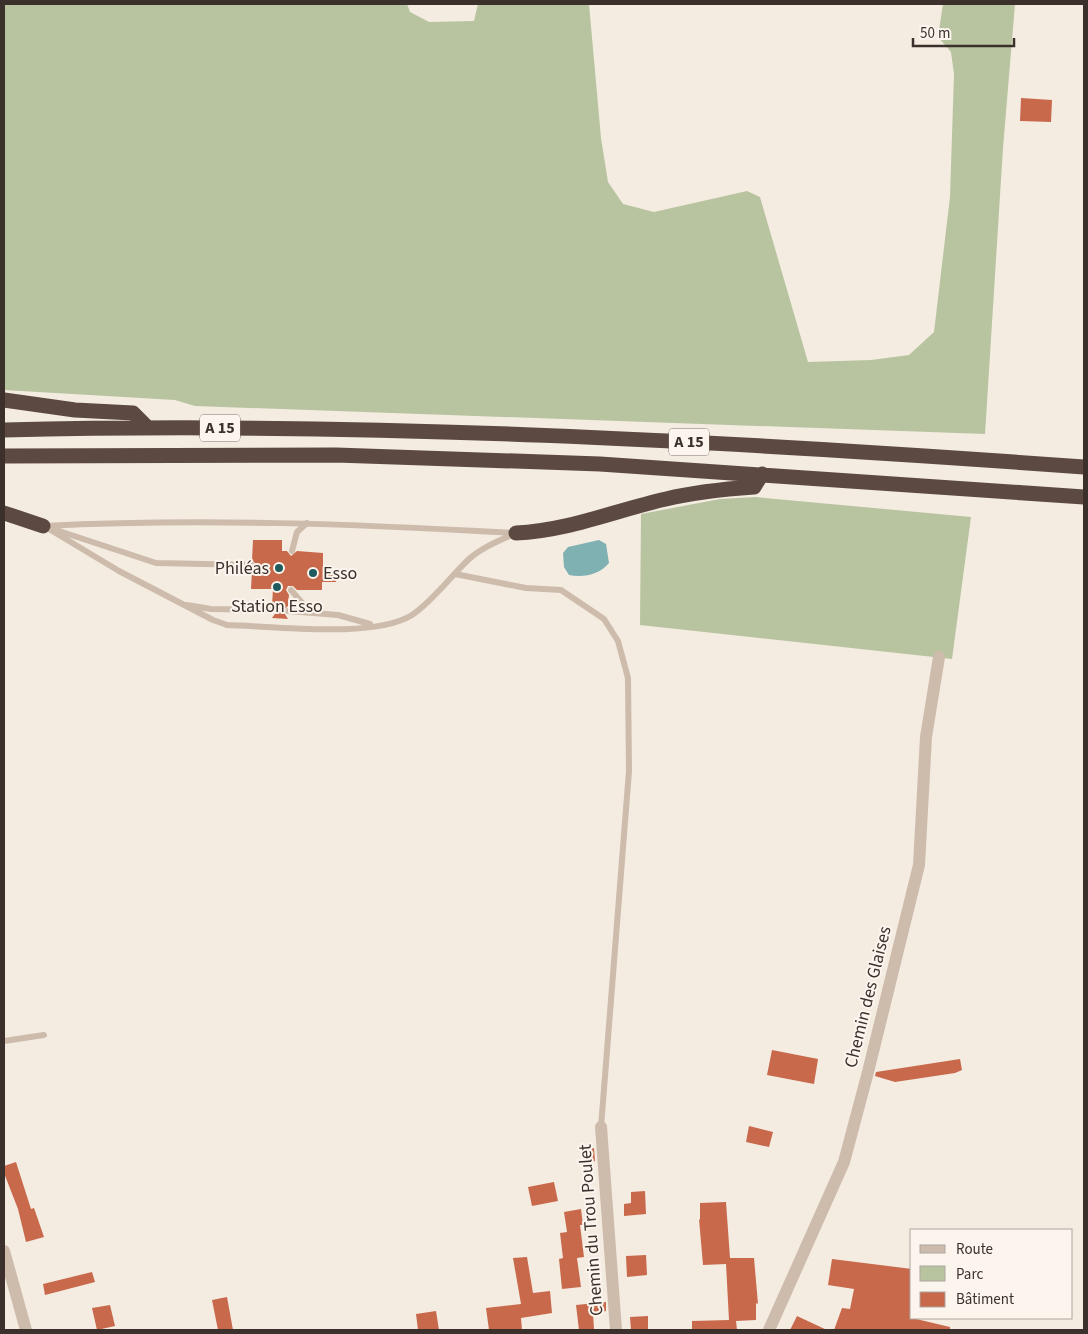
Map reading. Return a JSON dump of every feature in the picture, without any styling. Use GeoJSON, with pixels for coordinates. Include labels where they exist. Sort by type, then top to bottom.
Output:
{"type":"FeatureCollection","features":[{"type":"Feature","properties":{"kind":"highway"},"geometry":{"type":"LineString","coordinates":[[4,400],[75,410],[133,413],[147,427]]}},
{"type":"Feature","properties":{"kind":"highway","name":"A 15"},"geometry":{"type":"LineString","coordinates":[[4,430],[147,427],[534,434],[851,450],[1084,468]]}},
{"type":"Feature","properties":{"kind":"highway","name":"A 15"},"geometry":{"type":"LineString","coordinates":[[4,456],[336,455],[600,464],[1084,497]]}},
{"type":"Feature","properties":{"kind":"highway"},"geometry":{"type":"LineString","coordinates":[[516,533],[554,530],[666,499],[706,491],[754,487],[762,474]]}},
{"type":"Feature","properties":{"kind":"highway"},"geometry":{"type":"LineString","coordinates":[[4,513],[42,526]]}},
{"type":"Feature","properties":{"kind":"street","name":"Chemin des Glaises"},"geometry":{"type":"LineString","coordinates":[[769,1330],[844,1162],[868,1072],[918,865],[926,737],[939,657]]}},
{"type":"Feature","properties":{"kind":"street","name":"Chemin du Trou Poulet"},"geometry":{"type":"LineString","coordinates":[[601,1127],[616,1330]]}},
{"type":"Feature","properties":{"kind":"street"},"geometry":{"type":"LineString","coordinates":[[4,1251],[26,1330]]}},
{"type":"Feature","properties":{"kind":"lane"},"geometry":{"type":"LineString","coordinates":[[42,526],[144,521],[307,523],[516,533]]}},
{"type":"Feature","properties":{"kind":"lane"},"geometry":{"type":"LineString","coordinates":[[292,551],[297,532],[307,523]]}},
{"type":"Feature","properties":{"kind":"lane"},"geometry":{"type":"LineString","coordinates":[[42,526],[119,571],[181,604],[227,624],[337,628],[375,626],[395,622],[412,614],[471,557],[495,542],[516,533]]}},
{"type":"Feature","properties":{"kind":"lane"},"geometry":{"type":"LineString","coordinates":[[42,526],[156,563],[252,565]]}},
{"type":"Feature","properties":{"kind":"lane"},"geometry":{"type":"LineString","coordinates":[[455,574],[526,588],[561,590],[604,619],[618,641],[628,678],[629,771],[601,1127]]}},
{"type":"Feature","properties":{"kind":"lane"},"geometry":{"type":"LineString","coordinates":[[291,590],[309,611]]}},
{"type":"Feature","properties":{"kind":"lane"},"geometry":{"type":"LineString","coordinates":[[181,604],[212,609],[272,610]]}},
{"type":"Feature","properties":{"kind":"lane"},"geometry":{"type":"LineString","coordinates":[[288,611],[309,611],[338,615],[375,626]]}},
{"type":"Feature","properties":{"kind":"lane"},"geometry":{"type":"LineString","coordinates":[[4,1041],[44,1035]]}},
{"type":"Feature","properties":{"kind":"green space"},"geometry":{"type":"Polygon","coordinates":[[[4,4],[407,4],[410,12],[429,22],[474,21],[478,4],[589,4],[601,138],[608,182],[623,204],[654,212],[747,191],[760,197],[808,362],[871,360],[909,355],[934,332],[950,197],[954,74],[951,52],[938,37],[943,4],[1015,4],[1003,148],[985,434],[195,406],[175,400],[4,390],[4,4]]]}},
{"type":"Feature","properties":{"kind":"green space"},"geometry":{"type":"Polygon","coordinates":[[[755,497],[971,517],[952,659],[640,625],[641,514],[720,499],[755,497]]]}},
{"type":"Feature","properties":{"kind":"water"},"geometry":{"type":"Polygon","coordinates":[[[599,540],[606,544],[609,563],[601,570],[591,574],[569,575],[564,567],[563,553],[568,547],[599,540]]]}},
{"type":"Feature","properties":{"kind":"building"},"geometry":{"type":"Polygon","coordinates":[[[1021,98],[1052,100],[1051,122],[1020,121],[1021,98]]]}},
{"type":"Feature","properties":{"kind":"building"},"geometry":{"type":"Polygon","coordinates":[[[253,540],[282,540],[282,551],[287,551],[291,556],[297,551],[323,553],[323,570],[336,570],[336,582],[322,582],[322,590],[297,590],[293,586],[288,586],[286,590],[289,595],[288,606],[283,611],[288,619],[272,618],[277,611],[272,605],[273,589],[251,589],[252,570],[257,565],[252,560],[253,540]]]}},
{"type":"Feature","properties":{"kind":"building"},"geometry":{"type":"Polygon","coordinates":[[[772,1050],[818,1059],[814,1084],[767,1075],[772,1050]]]}},
{"type":"Feature","properties":{"kind":"building"},"geometry":{"type":"Polygon","coordinates":[[[960,1059],[962,1070],[955,1073],[895,1082],[875,1076],[876,1072],[960,1059]]]}},
{"type":"Feature","properties":{"kind":"building"},"geometry":{"type":"Polygon","coordinates":[[[749,1126],[773,1132],[769,1147],[746,1142],[749,1126]]]}},
{"type":"Feature","properties":{"kind":"building"},"geometry":{"type":"Polygon","coordinates":[[[594,1148],[595,1161],[587,1163],[586,1150],[594,1148]]]}},
{"type":"Feature","properties":{"kind":"building"},"geometry":{"type":"Polygon","coordinates":[[[16,1162],[31,1209],[34,1208],[44,1237],[26,1242],[18,1209],[4,1173],[4,1166],[16,1162]]]}},
{"type":"Feature","properties":{"kind":"building"},"geometry":{"type":"Polygon","coordinates":[[[554,1182],[558,1201],[532,1206],[528,1187],[554,1182]]]}},
{"type":"Feature","properties":{"kind":"building"},"geometry":{"type":"Polygon","coordinates":[[[645,1191],[646,1214],[624,1216],[624,1204],[631,1203],[631,1192],[645,1191]]]}},
{"type":"Feature","properties":{"kind":"building"},"geometry":{"type":"Polygon","coordinates":[[[726,1202],[730,1258],[754,1258],[758,1304],[756,1303],[756,1320],[736,1321],[737,1330],[692,1330],[692,1321],[729,1320],[726,1264],[703,1265],[699,1219],[700,1203],[726,1202]]]}},
{"type":"Feature","properties":{"kind":"building"},"geometry":{"type":"Polygon","coordinates":[[[581,1209],[583,1225],[580,1225],[584,1257],[577,1258],[581,1287],[562,1289],[559,1259],[563,1258],[560,1233],[567,1232],[564,1212],[581,1209]]]}},
{"type":"Feature","properties":{"kind":"building"},"geometry":{"type":"Polygon","coordinates":[[[646,1255],[647,1275],[627,1277],[626,1256],[646,1255]]]}},
{"type":"Feature","properties":{"kind":"building"},"geometry":{"type":"Polygon","coordinates":[[[527,1257],[533,1293],[550,1291],[552,1313],[521,1318],[522,1330],[489,1330],[486,1308],[521,1304],[513,1258],[527,1257]]]}},
{"type":"Feature","properties":{"kind":"building"},"geometry":{"type":"Polygon","coordinates":[[[832,1259],[910,1269],[910,1319],[950,1327],[950,1330],[834,1330],[842,1308],[850,1309],[854,1289],[828,1285],[832,1259]]]}},
{"type":"Feature","properties":{"kind":"building"},"geometry":{"type":"Polygon","coordinates":[[[92,1272],[95,1282],[45,1295],[43,1284],[92,1272]]]}},
{"type":"Feature","properties":{"kind":"building"},"geometry":{"type":"Polygon","coordinates":[[[227,1297],[233,1330],[218,1330],[212,1300],[227,1297]]]}},
{"type":"Feature","properties":{"kind":"building"},"geometry":{"type":"Polygon","coordinates":[[[606,1302],[606,1311],[593,1313],[594,1329],[579,1330],[576,1305],[606,1302]]]}},
{"type":"Feature","properties":{"kind":"building"},"geometry":{"type":"Polygon","coordinates":[[[110,1305],[115,1326],[97,1330],[92,1308],[110,1305]]]}},
{"type":"Feature","properties":{"kind":"building"},"geometry":{"type":"Polygon","coordinates":[[[436,1311],[439,1330],[418,1330],[416,1314],[436,1311]]]}},
{"type":"Feature","properties":{"kind":"building"},"geometry":{"type":"Polygon","coordinates":[[[648,1316],[648,1330],[631,1330],[630,1317],[648,1316]]]}},
{"type":"Feature","properties":{"kind":"building"},"geometry":{"type":"Polygon","coordinates":[[[797,1316],[827,1330],[790,1330],[797,1316]]]}},
{"type":"Feature","properties":{"kind":"place","name":"Philéas"},"geometry":{"type":"Point","coordinates":[279,568]}},
{"type":"Feature","properties":{"kind":"place","name":"Esso"},"geometry":{"type":"Point","coordinates":[313,573]}},
{"type":"Feature","properties":{"kind":"place","name":"Station Esso"},"geometry":{"type":"Point","coordinates":[277,587]}}]}
